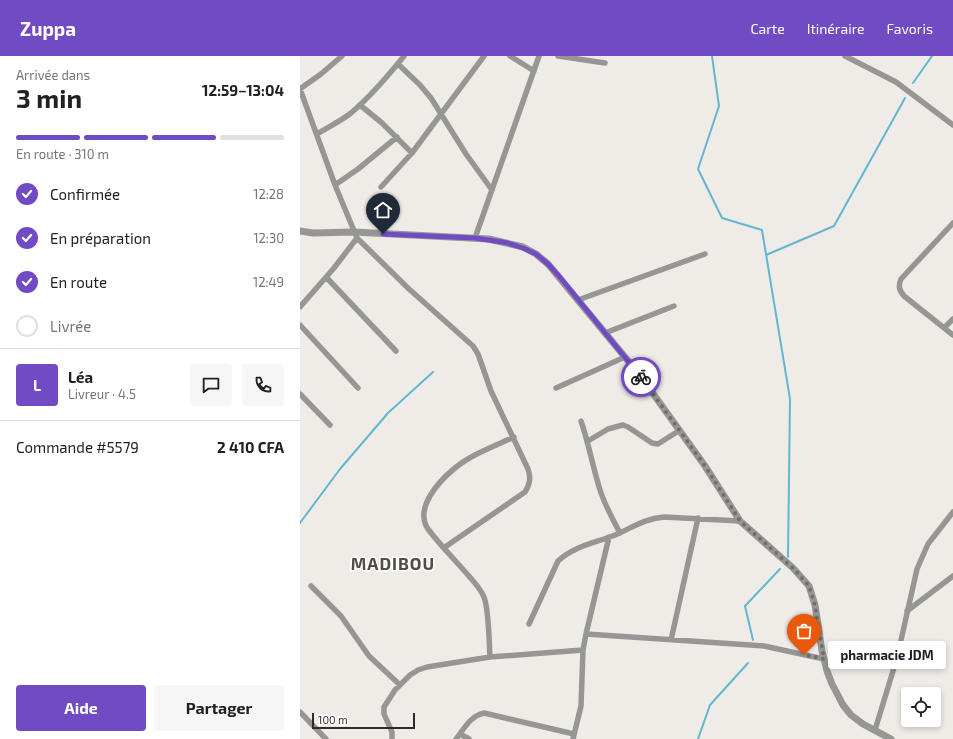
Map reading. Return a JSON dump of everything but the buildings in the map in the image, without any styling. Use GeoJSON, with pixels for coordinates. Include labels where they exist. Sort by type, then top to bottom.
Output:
{"type":"FeatureCollection","features":[{"type":"Feature","properties":{"kind":"street"},"geometry":{"type":"LineString","coordinates":[[342,56],[300,89],[302,105],[317,134],[335,185],[356,235],[404,284],[473,346],[478,354],[491,391],[514,437],[530,477],[528,488],[525,492],[445,548]]}},
{"type":"Feature","properties":{"kind":"street"},"geometry":{"type":"LineString","coordinates":[[317,134],[338,122],[360,104],[404,56]]}},
{"type":"Feature","properties":{"kind":"street"},"geometry":{"type":"LineString","coordinates":[[381,187],[412,153],[484,56]]}},
{"type":"Feature","properties":{"kind":"street"},"geometry":{"type":"LineString","coordinates":[[510,56],[534,71]]}},
{"type":"Feature","properties":{"kind":"street"},"geometry":{"type":"LineString","coordinates":[[475,238],[539,56]]}},
{"type":"Feature","properties":{"kind":"street"},"geometry":{"type":"LineString","coordinates":[[558,56],[605,63]]}},
{"type":"Feature","properties":{"kind":"street"},"geometry":{"type":"LineString","coordinates":[[845,56],[896,82],[953,125]]}},
{"type":"Feature","properties":{"kind":"street"},"geometry":{"type":"LineString","coordinates":[[398,64],[431,98],[466,154],[492,190]]}},
{"type":"Feature","properties":{"kind":"street"},"geometry":{"type":"LineString","coordinates":[[360,104],[397,137],[412,153]]}},
{"type":"Feature","properties":{"kind":"street"},"geometry":{"type":"LineString","coordinates":[[335,185],[397,137]]}},
{"type":"Feature","properties":{"kind":"street"},"geometry":{"type":"LineString","coordinates":[[953,223],[901,279],[899,288],[900,292],[904,296],[953,335]]}},
{"type":"Feature","properties":{"kind":"street"},"geometry":{"type":"LineString","coordinates":[[300,231],[356,235],[475,238],[508,243],[523,248],[536,254],[548,264],[647,384],[705,466],[740,521],[793,568],[809,586],[815,605],[824,659],[832,684],[843,705],[852,715],[892,739]]}},
{"type":"Feature","properties":{"kind":"street"},"geometry":{"type":"LineString","coordinates":[[300,307],[345,255],[356,235]]}},
{"type":"Feature","properties":{"kind":"street"},"geometry":{"type":"LineString","coordinates":[[578,300],[705,254]]}},
{"type":"Feature","properties":{"kind":"street"},"geometry":{"type":"LineString","coordinates":[[326,277],[396,350]]}},
{"type":"Feature","properties":{"kind":"street"},"geometry":{"type":"LineString","coordinates":[[605,333],[674,306]]}},
{"type":"Feature","properties":{"kind":"street"},"geometry":{"type":"LineString","coordinates":[[944,328],[953,319]]}},
{"type":"Feature","properties":{"kind":"street"},"geometry":{"type":"LineString","coordinates":[[300,325],[358,388]]}},
{"type":"Feature","properties":{"kind":"street"},"geometry":{"type":"LineString","coordinates":[[556,388],[625,357]]}},
{"type":"Feature","properties":{"kind":"street"},"geometry":{"type":"LineString","coordinates":[[300,394],[330,425]]}},
{"type":"Feature","properties":{"kind":"street"},"geometry":{"type":"LineString","coordinates":[[581,421],[588,441],[601,494],[620,533]]}},
{"type":"Feature","properties":{"kind":"street"},"geometry":{"type":"LineString","coordinates":[[588,441],[608,429],[623,425],[654,444],[661,443],[680,430]]}},
{"type":"Feature","properties":{"kind":"street"},"geometry":{"type":"LineString","coordinates":[[490,657],[484,598],[477,586],[428,528],[423,516],[426,502],[434,490],[455,468],[469,459],[514,437]]}},
{"type":"Feature","properties":{"kind":"street"},"geometry":{"type":"LineString","coordinates":[[875,730],[897,658],[917,569],[928,544],[953,512]]}},
{"type":"Feature","properties":{"kind":"street"},"geometry":{"type":"LineString","coordinates":[[529,624],[558,561],[576,548],[609,538],[645,520],[653,518],[698,518],[740,521]]}},
{"type":"Feature","properties":{"kind":"street"},"geometry":{"type":"LineString","coordinates":[[671,640],[698,518]]}},
{"type":"Feature","properties":{"kind":"street"},"geometry":{"type":"LineString","coordinates":[[469,739],[458,736],[472,718],[478,714],[484,713],[574,737],[581,706],[583,650],[609,538]]}},
{"type":"Feature","properties":{"kind":"street"},"geometry":{"type":"LineString","coordinates":[[907,611],[953,576]]}},
{"type":"Feature","properties":{"kind":"street"},"geometry":{"type":"LineString","coordinates":[[311,586],[341,616],[369,656],[400,685]]}},
{"type":"Feature","properties":{"kind":"street"},"geometry":{"type":"LineString","coordinates":[[586,634],[764,646],[824,659]]}},
{"type":"Feature","properties":{"kind":"street"},"geometry":{"type":"LineString","coordinates":[[392,739],[390,728],[384,714],[384,707],[395,690],[410,675],[418,670],[427,667],[490,657],[583,650]]}},
{"type":"Feature","properties":{"kind":"street"},"geometry":{"type":"LineString","coordinates":[[300,712],[326,739]]}},
{"type":"Feature","properties":{"kind":"waterway"},"geometry":{"type":"LineString","coordinates":[[712,56],[719,106],[698,169],[722,218],[762,230],[790,399],[788,557]]}},
{"type":"Feature","properties":{"kind":"waterway"},"geometry":{"type":"LineString","coordinates":[[913,83],[932,56]]}},
{"type":"Feature","properties":{"kind":"waterway"},"geometry":{"type":"LineString","coordinates":[[766,255],[834,226],[905,98]]}},
{"type":"Feature","properties":{"kind":"waterway"},"geometry":{"type":"LineString","coordinates":[[300,523],[340,469],[388,413],[433,372]]}},
{"type":"Feature","properties":{"kind":"waterway"},"geometry":{"type":"LineString","coordinates":[[753,640],[745,606],[780,569]]}},
{"type":"Feature","properties":{"kind":"waterway"},"geometry":{"type":"LineString","coordinates":[[698,739],[710,705],[748,663]]}},
{"type":"Feature","properties":{"kind":"way so far"},"geometry":{"type":"LineString","coordinates":[[641,377],[705,466],[740,521],[793,568],[809,586],[813,595],[824,659],[804,655]]}},
{"type":"Feature","properties":{"kind":"place","name":"pharmacie JDM"},"geometry":{"type":"Point","coordinates":[804,655]}},
{"type":"Feature","properties":{"kind":"district","name":"MADIBOU"},"geometry":{"type":"Point","coordinates":[393,564]}},
{"type":"Feature","properties":{"kind":"route"},"geometry":{"type":"LineString","coordinates":[[383,234],[489,239],[508,243],[536,254],[559,276],[641,377]]}}]}
